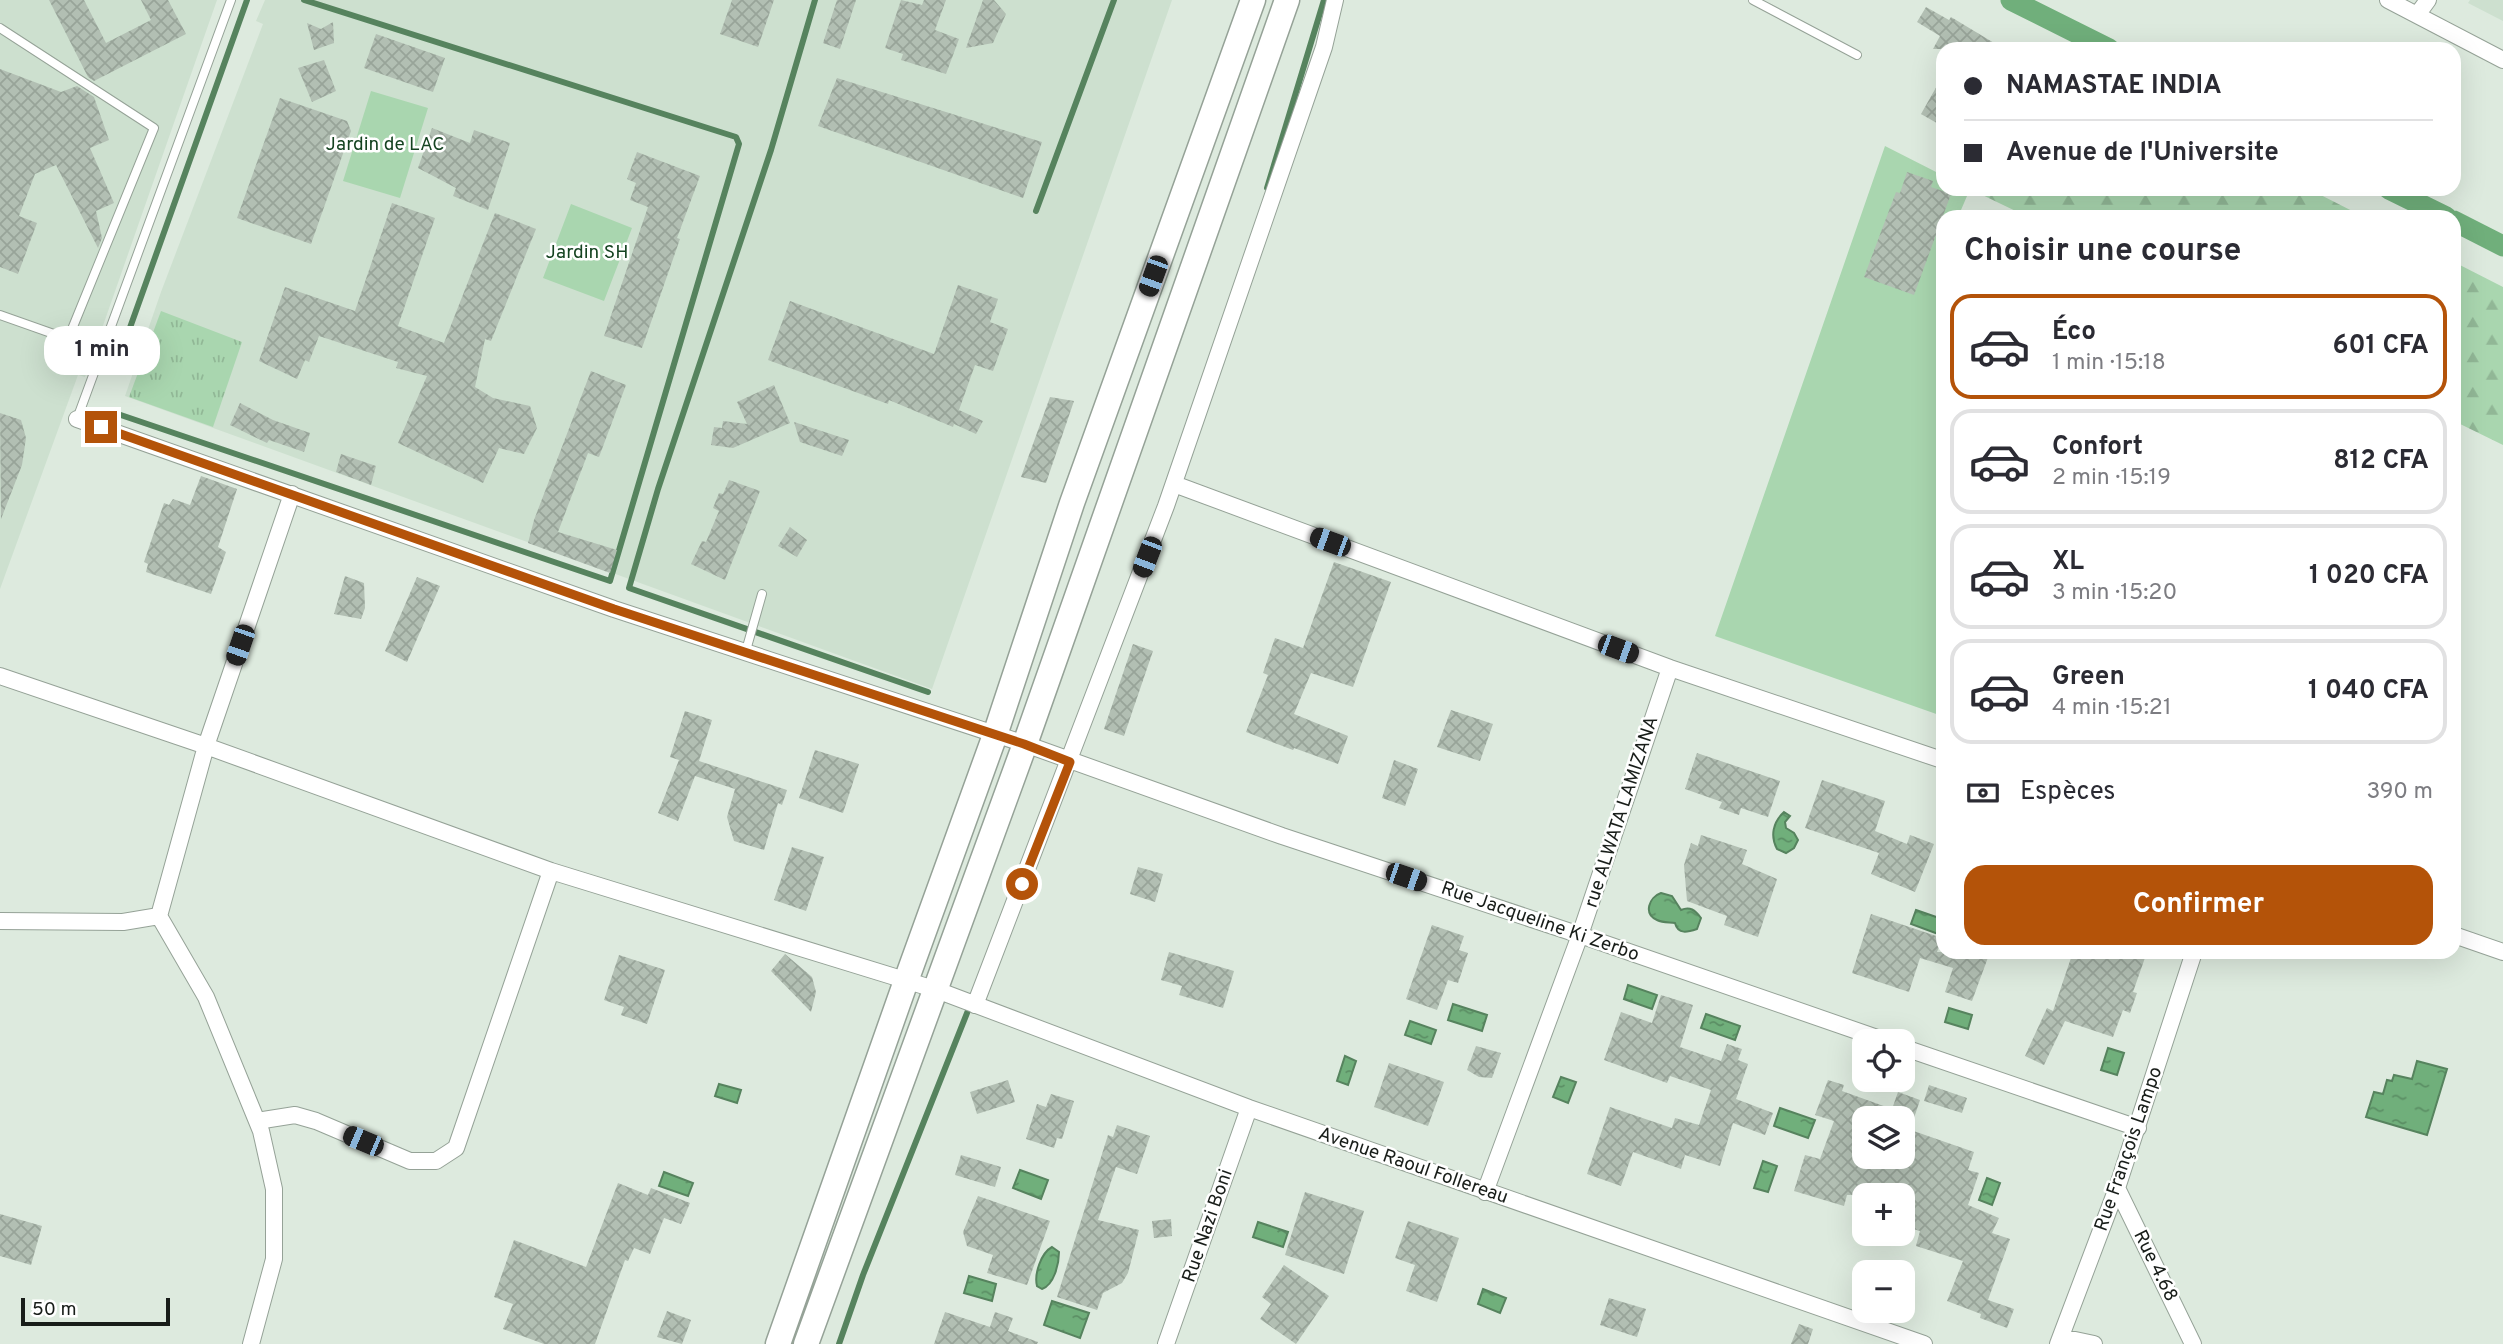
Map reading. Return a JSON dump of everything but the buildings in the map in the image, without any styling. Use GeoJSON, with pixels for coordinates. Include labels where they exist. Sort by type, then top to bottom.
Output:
{"type":"FeatureCollection","features":[{"type":"Feature","properties":{"kind":"main road"},"geometry":{"type":"LineString","coordinates":[[778,1344],[905,981],[995,735],[1072,502],[1252,0]]}},
{"type":"Feature","properties":{"kind":"main road"},"geometry":{"type":"LineString","coordinates":[[806,1344],[1024,744],[1287,0]]}},
{"type":"Feature","properties":{"kind":"street"},"geometry":{"type":"LineString","coordinates":[[975,1005],[1174,484],[1324,47],[1335,0]]}},
{"type":"Feature","properties":{"kind":"street"},"geometry":{"type":"LineString","coordinates":[[2388,0],[2503,60]]}},
{"type":"Feature","properties":{"kind":"street"},"geometry":{"type":"LineString","coordinates":[[2417,15],[2428,0]]}},
{"type":"Feature","properties":{"kind":"street","name":"Rue Jacqueline Ki Zerbo"},"geometry":{"type":"LineString","coordinates":[[77,419],[745,654],[1024,744],[1282,836],[1852,1029]]}},
{"type":"Feature","properties":{"kind":"street"},"geometry":{"type":"LineString","coordinates":[[1174,484],[1670,668],[1936,758]]}},
{"type":"Feature","properties":{"kind":"street"},"geometry":{"type":"LineString","coordinates":[[251,1344],[274,1259],[274,1189],[257,1121],[206,997],[159,916],[206,746],[292,494]]}},
{"type":"Feature","properties":{"kind":"street","name":"rue ALWATA LAMIZANA"},"geometry":{"type":"LineString","coordinates":[[1485,1192],[1580,935],[1670,668]]}},
{"type":"Feature","properties":{"kind":"street","name":"Avenue Raoul Follereau"},"geometry":{"type":"LineString","coordinates":[[0,676],[206,746],[551,871],[934,989],[1249,1108],[1924,1344]]}},
{"type":"Feature","properties":{"kind":"street"},"geometry":{"type":"LineString","coordinates":[[257,1121],[295,1115],[316,1121],[410,1161],[436,1161],[456,1148],[551,871]]}},
{"type":"Feature","properties":{"kind":"street"},"geometry":{"type":"LineString","coordinates":[[0,921],[123,922],[159,916]]}},
{"type":"Feature","properties":{"kind":"street"},"geometry":{"type":"LineString","coordinates":[[2461,937],[2503,952]]}},
{"type":"Feature","properties":{"kind":"street","name":"Rue François Lampo"},"geometry":{"type":"LineString","coordinates":[[2060,1341],[2138,1128],[2192,959]]}},
{"type":"Feature","properties":{"kind":"street"},"geometry":{"type":"LineString","coordinates":[[1915,1051],[2138,1128]]}},
{"type":"Feature","properties":{"kind":"street","name":"Rue Nazi Boni"},"geometry":{"type":"LineString","coordinates":[[1166,1344],[1249,1108]]}},
{"type":"Feature","properties":{"kind":"street","name":"Rue 4.68"},"geometry":{"type":"LineString","coordinates":[[2117,1188],[2193,1344]]}},
{"type":"Feature","properties":{"kind":"street"},"geometry":{"type":"LineString","coordinates":[[2060,1341],[2094,1344]]}},
{"type":"Feature","properties":{"kind":"lane"},"geometry":{"type":"LineString","coordinates":[[77,419],[230,0]]}},
{"type":"Feature","properties":{"kind":"lane"},"geometry":{"type":"LineString","coordinates":[[1753,0],[1857,55]]}},
{"type":"Feature","properties":{"kind":"lane"},"geometry":{"type":"LineString","coordinates":[[0,28],[154,128],[68,339],[0,315]]}},
{"type":"Feature","properties":{"kind":"lane"},"geometry":{"type":"LineString","coordinates":[[745,654],[762,594]]}},
{"type":"Feature","properties":{"kind":"shaded area"},"geometry":{"type":"Polygon","coordinates":[[[0,0],[217,0],[85,377],[78,375],[0,589],[0,0]]]}},
{"type":"Feature","properties":{"kind":"shaded area"},"geometry":{"type":"Polygon","coordinates":[[[265,0],[1172,0],[932,689],[125,396],[161,292],[263,24],[256,21],[265,0]]]}},
{"type":"Feature","properties":{"kind":"shaded area"},"geometry":{"type":"Polygon","coordinates":[[[2470,0],[2503,0],[2503,21],[2468,3],[2470,0]]]}},
{"type":"Feature","properties":{"kind":"green space","name":"Jardin de LAC"},"geometry":{"type":"Polygon","coordinates":[[[371,91],[428,108],[400,198],[343,181],[371,91]]]}},
{"type":"Feature","properties":{"kind":"green space"},"geometry":{"type":"Polygon","coordinates":[[[1885,146],[1936,172],[1936,196],[1967,196],[1961,210],[1936,210],[1936,714],[1715,636],[1885,146]]]}},
{"type":"Feature","properties":{"kind":"green space"},"geometry":{"type":"Polygon","coordinates":[[[1984,196],[2323,196],[2350,210],[2014,210],[1984,196]]]}},
{"type":"Feature","properties":{"kind":"green space","name":"Jardin SH"},"geometry":{"type":"Polygon","coordinates":[[[571,204],[632,228],[604,301],[543,278],[571,204]]]}},
{"type":"Feature","properties":{"kind":"green space"},"geometry":{"type":"Polygon","coordinates":[[[2461,266],[2503,287],[2503,445],[2461,424],[2461,266]]]}},
{"type":"Feature","properties":{"kind":"green space"},"geometry":{"type":"Polygon","coordinates":[[[161,311],[242,342],[213,427],[129,397],[161,311]]]}},
{"type":"Feature","properties":{"kind":"water"},"geometry":{"type":"Polygon","coordinates":[[[1784,812],[1790,816],[1785,822],[1786,828],[1794,833],[1798,840],[1794,848],[1786,853],[1777,849],[1773,834],[1777,820],[1784,812]]]}},
{"type":"Feature","properties":{"kind":"water"},"geometry":{"type":"Polygon","coordinates":[[[1661,893],[1672,896],[1681,910],[1692,909],[1697,913],[1701,918],[1697,929],[1681,931],[1675,923],[1662,922],[1650,914],[1649,906],[1653,898],[1661,893]]]}},
{"type":"Feature","properties":{"kind":"water"},"geometry":{"type":"Polygon","coordinates":[[[1916,910],[1936,917],[1936,933],[1911,924],[1916,910]]]}},
{"type":"Feature","properties":{"kind":"water"},"geometry":{"type":"Polygon","coordinates":[[[1628,985],[1657,995],[1652,1009],[1624,999],[1628,985]]]}},
{"type":"Feature","properties":{"kind":"water"},"geometry":{"type":"Polygon","coordinates":[[[1453,1004],[1487,1015],[1482,1031],[1448,1020],[1453,1004]]]}},
{"type":"Feature","properties":{"kind":"water"},"geometry":{"type":"Polygon","coordinates":[[[1949,1008],[1972,1015],[1968,1029],[1945,1022],[1949,1008]]]}},
{"type":"Feature","properties":{"kind":"water"},"geometry":{"type":"Polygon","coordinates":[[[1706,1014],[1740,1026],[1735,1040],[1701,1028],[1706,1014]]]}},
{"type":"Feature","properties":{"kind":"water"},"geometry":{"type":"Polygon","coordinates":[[[1410,1021],[1436,1030],[1431,1044],[1405,1035],[1410,1021]]]}},
{"type":"Feature","properties":{"kind":"water"},"geometry":{"type":"Polygon","coordinates":[[[2108,1048],[2124,1053],[2117,1075],[2101,1070],[2108,1048]]]}},
{"type":"Feature","properties":{"kind":"water"},"geometry":{"type":"Polygon","coordinates":[[[1345,1056],[1356,1061],[1348,1085],[1337,1081],[1345,1056]]]}},
{"type":"Feature","properties":{"kind":"water"},"geometry":{"type":"Polygon","coordinates":[[[2417,1061],[2447,1069],[2427,1135],[2366,1117],[2374,1092],[2383,1094],[2387,1080],[2392,1081],[2394,1075],[2412,1079],[2417,1061]]]}},
{"type":"Feature","properties":{"kind":"water"},"geometry":{"type":"Polygon","coordinates":[[[1561,1077],[1576,1082],[1568,1103],[1553,1097],[1561,1077]]]}},
{"type":"Feature","properties":{"kind":"water"},"geometry":{"type":"Polygon","coordinates":[[[719,1084],[741,1090],[737,1103],[715,1096],[719,1084]]]}},
{"type":"Feature","properties":{"kind":"water"},"geometry":{"type":"Polygon","coordinates":[[[1780,1108],[1815,1120],[1808,1138],[1774,1126],[1780,1108]]]}},
{"type":"Feature","properties":{"kind":"water"},"geometry":{"type":"Polygon","coordinates":[[[1763,1161],[1777,1166],[1768,1192],[1754,1188],[1763,1161]]]}},
{"type":"Feature","properties":{"kind":"water"},"geometry":{"type":"Polygon","coordinates":[[[1020,1170],[1048,1180],[1041,1199],[1013,1188],[1020,1170]]]}},
{"type":"Feature","properties":{"kind":"water"},"geometry":{"type":"Polygon","coordinates":[[[664,1172],[693,1183],[688,1196],[659,1186],[664,1172]]]}},
{"type":"Feature","properties":{"kind":"water"},"geometry":{"type":"Polygon","coordinates":[[[1987,1178],[2000,1183],[1992,1205],[1979,1200],[1987,1178]]]}},
{"type":"Feature","properties":{"kind":"water"},"geometry":{"type":"Polygon","coordinates":[[[1258,1222],[1288,1232],[1283,1247],[1253,1237],[1258,1222]]]}},
{"type":"Feature","properties":{"kind":"water"},"geometry":{"type":"Polygon","coordinates":[[[1052,1247],[1059,1252],[1057,1268],[1053,1279],[1042,1289],[1037,1286],[1038,1270],[1045,1254],[1052,1247]]]}},
{"type":"Feature","properties":{"kind":"water"},"geometry":{"type":"Polygon","coordinates":[[[969,1276],[996,1284],[992,1301],[964,1293],[969,1276]]]}},
{"type":"Feature","properties":{"kind":"water"},"geometry":{"type":"Polygon","coordinates":[[[1483,1289],[1506,1298],[1500,1313],[1478,1304],[1483,1289]]]}},
{"type":"Feature","properties":{"kind":"water"},"geometry":{"type":"Polygon","coordinates":[[[1052,1301],[1089,1313],[1080,1338],[1044,1325],[1052,1301]]]}},
{"type":"Feature","properties":{"kind":"waterway"},"geometry":{"type":"LineString","coordinates":[[117,364],[247,0]]}},
{"type":"Feature","properties":{"kind":"waterway"},"geometry":{"type":"LineString","coordinates":[[109,411],[610,581],[739,144],[736,137],[304,0]]}},
{"type":"Feature","properties":{"kind":"waterway"},"geometry":{"type":"LineString","coordinates":[[815,0],[771,150],[658,489],[629,588],[928,692]]}},
{"type":"Feature","properties":{"kind":"waterway"},"geometry":{"type":"LineString","coordinates":[[1036,211],[1114,0]]}},
{"type":"Feature","properties":{"kind":"waterway"},"geometry":{"type":"LineString","coordinates":[[1267,188],[1324,0]]}},
{"type":"Feature","properties":{"kind":"waterway"},"geometry":{"type":"LineString","coordinates":[[2011,0],[2095,42]]}},
{"type":"Feature","properties":{"kind":"waterway"},"geometry":{"type":"LineString","coordinates":[[2403,196],[2432,210]]}},
{"type":"Feature","properties":{"kind":"waterway"},"geometry":{"type":"LineString","coordinates":[[2461,225],[2503,246]]}},
{"type":"Feature","properties":{"kind":"waterway"},"geometry":{"type":"LineString","coordinates":[[839,1344],[863,1275],[971,1003]]}},
{"type":"Feature","properties":{"kind":"route"},"geometry":{"type":"LineString","coordinates":[[101,427],[614,609],[1024,744],[1070,762],[1022,884]]}}]}
